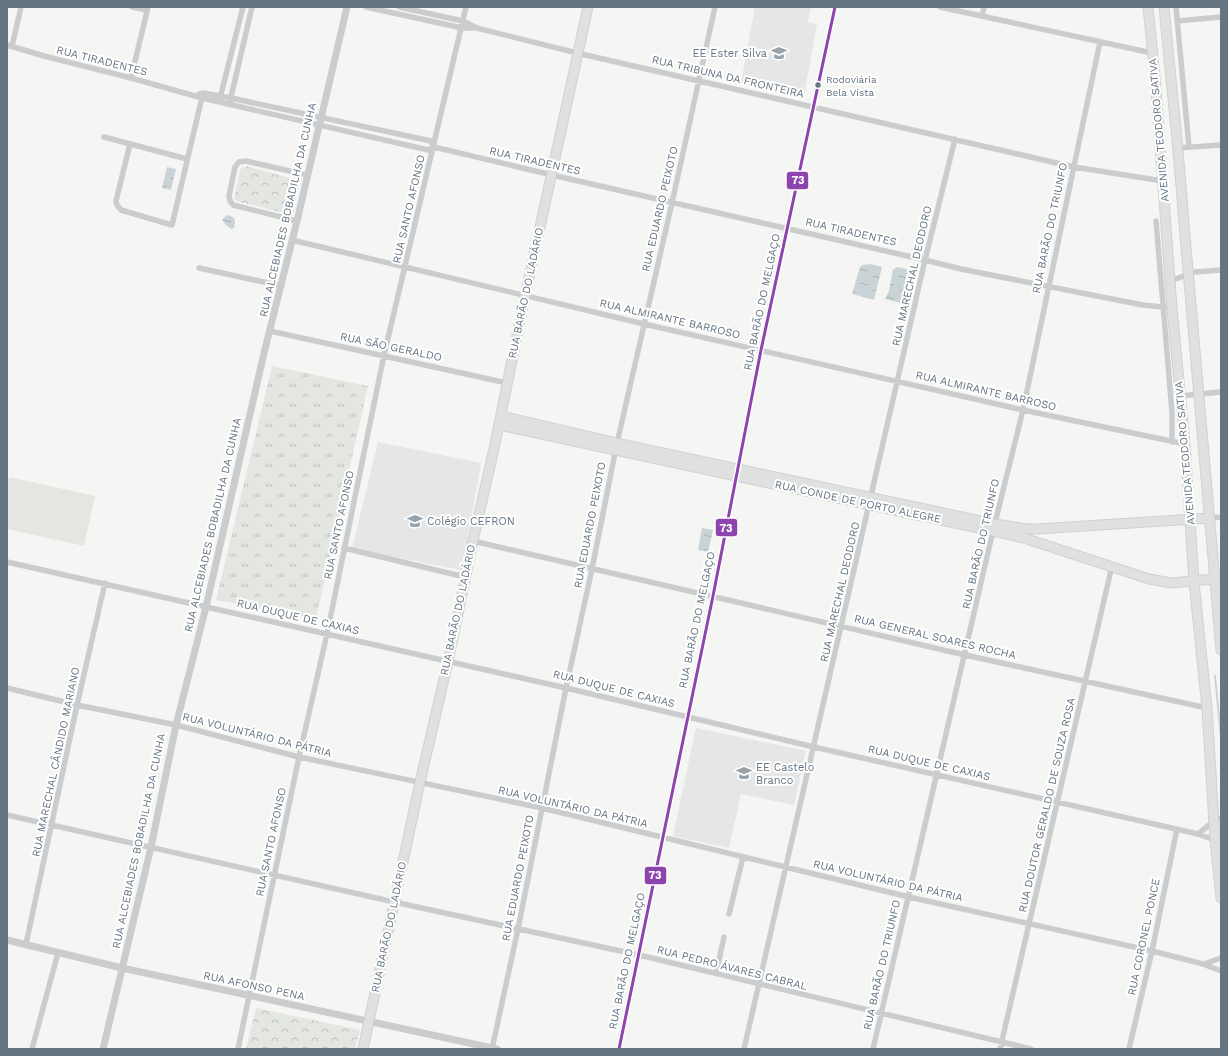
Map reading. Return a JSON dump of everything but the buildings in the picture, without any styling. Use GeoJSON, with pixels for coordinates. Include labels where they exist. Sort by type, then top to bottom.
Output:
{"type":"FeatureCollection","features":[{"type":"Feature","properties":{"kind":"main road","name":"RUA BARÃO DO LADÁRIO"},"geometry":{"type":"LineString","coordinates":[[363,1049],[420,782],[448,662],[525,296],[588,7]]}},
{"type":"Feature","properties":{"kind":"main road","name":"AVENIDA TEODORO SATIVA"},"geometry":{"type":"LineString","coordinates":[[1148,7],[1170,281],[1168,308],[1185,444],[1194,582],[1218,820],[1215,840],[1221,898]]}},
{"type":"Feature","properties":{"kind":"main road","name":"AVENIDA TEODORO SATIVA"},"geometry":{"type":"LineString","coordinates":[[1164,7],[1188,274],[1197,394],[1218,579],[1221,650]]}},
{"type":"Feature","properties":{"kind":"main road","name":"RUA CONDE DE PORTO ALEGRE"},"geometry":{"type":"LineString","coordinates":[[500,420],[616,447],[994,527],[1155,580],[1171,583],[1218,579]]}},
{"type":"Feature","properties":{"kind":"main road","name":"RUA CONDE DE PORTO ALEGRE"},"geometry":{"type":"LineString","coordinates":[[994,527],[1037,529],[1210,518]]}},
{"type":"Feature","properties":{"kind":"street"},"geometry":{"type":"LineString","coordinates":[[9,46],[21,7]]}},
{"type":"Feature","properties":{"kind":"street"},"geometry":{"type":"LineString","coordinates":[[131,78],[147,9],[132,7]]}},
{"type":"Feature","properties":{"kind":"street"},"geometry":{"type":"LineString","coordinates":[[220,98],[243,7]]}},
{"type":"Feature","properties":{"kind":"street"},"geometry":{"type":"LineString","coordinates":[[230,100],[252,7]]}},
{"type":"Feature","properties":{"kind":"street","name":"RUA ALCEBIADES BOBADILHA DA CUNHA"},"geometry":{"type":"LineString","coordinates":[[103,1049],[151,847],[176,725],[206,607],[347,7]]}},
{"type":"Feature","properties":{"kind":"street","name":"RUA TRIBUNA DA FRONTEIRA"},"geometry":{"type":"LineString","coordinates":[[366,7],[462,28],[477,28]]}},
{"type":"Feature","properties":{"kind":"street","name":"RUA TRIBUNA DA FRONTEIRA"},"geometry":{"type":"LineString","coordinates":[[400,7],[463,22],[477,28],[577,53],[1074,167],[1163,181]]}},
{"type":"Feature","properties":{"kind":"street","name":"RUA SANTO AFONSO"},"geometry":{"type":"LineString","coordinates":[[238,1049],[299,757],[327,634],[384,355],[406,268],[466,7]]}},
{"type":"Feature","properties":{"kind":"street","name":"RUA EDUARDO PEIXOTO"},"geometry":{"type":"LineString","coordinates":[[494,1049],[616,447],[715,7]]}},
{"type":"Feature","properties":{"kind":"street","name":"RUA BARÃO DO MELGAÇO"},"geometry":{"type":"LineString","coordinates":[[619,1049],[713,596],[761,350],[835,7]]}},
{"type":"Feature","properties":{"kind":"street"},"geometry":{"type":"LineString","coordinates":[[940,7],[1152,53]]}},
{"type":"Feature","properties":{"kind":"street"},"geometry":{"type":"LineString","coordinates":[[982,16],[984,7]]}},
{"type":"Feature","properties":{"kind":"street"},"geometry":{"type":"LineString","coordinates":[[1176,7],[1189,147]]}},
{"type":"Feature","properties":{"kind":"street"},"geometry":{"type":"LineString","coordinates":[[1177,21],[1221,17]]}},
{"type":"Feature","properties":{"kind":"street","name":"RUA BARÃO DO TRIUNFO"},"geometry":{"type":"LineString","coordinates":[[873,1049],[966,654],[994,527],[1023,410],[1100,42]]}},
{"type":"Feature","properties":{"kind":"street","name":"RUA TIRADENTES"},"geometry":{"type":"LineString","coordinates":[[9,46],[193,95],[220,98],[321,117],[431,141],[434,148]]}},
{"type":"Feature","properties":{"kind":"street"},"geometry":{"type":"LineString","coordinates":[[130,144],[116,201],[117,205],[121,210],[172,225],[202,95]]}},
{"type":"Feature","properties":{"kind":"street","name":"RUA TIRADENTES"},"geometry":{"type":"LineString","coordinates":[[230,100],[319,125],[428,150],[434,148],[552,176],[788,228],[960,269],[1117,300],[1168,308]]}},
{"type":"Feature","properties":{"kind":"street"},"geometry":{"type":"LineString","coordinates":[[104,138],[187,159]]}},
{"type":"Feature","properties":{"kind":"street","name":"RUA MARECHAL DEODORO"},"geometry":{"type":"LineString","coordinates":[[744,1049],[871,501],[897,382],[955,139]]}},
{"type":"Feature","properties":{"kind":"street"},"geometry":{"type":"LineString","coordinates":[[1177,148],[1221,145]]}},
{"type":"Feature","properties":{"kind":"street"},"geometry":{"type":"LineString","coordinates":[[297,221],[233,205],[229,196],[236,167],[239,162],[246,161],[307,175]]}},
{"type":"Feature","properties":{"kind":"street"},"geometry":{"type":"LineString","coordinates":[[1156,221],[1168,308],[1172,442]]}},
{"type":"Feature","properties":{"kind":"street","name":"RUA ALMIRANTE BARROSO"},"geometry":{"type":"LineString","coordinates":[[292,240],[644,324],[897,382],[1185,444]]}},
{"type":"Feature","properties":{"kind":"street"},"geometry":{"type":"LineString","coordinates":[[199,268],[282,286]]}},
{"type":"Feature","properties":{"kind":"street"},"geometry":{"type":"LineString","coordinates":[[1170,281],[1188,274],[1221,270]]}},
{"type":"Feature","properties":{"kind":"street","name":"RUA SÃO GERALDO"},"geometry":{"type":"LineString","coordinates":[[270,331],[507,383]]}},
{"type":"Feature","properties":{"kind":"street"},"geometry":{"type":"LineString","coordinates":[[1180,396],[1221,392]]}},
{"type":"Feature","properties":{"kind":"street"},"geometry":{"type":"LineString","coordinates":[[1210,518],[1221,517]]}},
{"type":"Feature","properties":{"kind":"street","name":"RUA GENERAL SOARES ROCHA"},"geometry":{"type":"LineString","coordinates":[[473,540],[592,569],[1207,708]]}},
{"type":"Feature","properties":{"kind":"street"},"geometry":{"type":"LineString","coordinates":[[344,548],[465,577]]}},
{"type":"Feature","properties":{"kind":"street","name":"RUA DUQUE DE CAXIAS"},"geometry":{"type":"LineString","coordinates":[[7,562],[566,688],[814,747],[1198,834],[1215,840]]}},
{"type":"Feature","properties":{"kind":"street","name":"RUA DOUTOR GERALDO DE SOUZA ROSA"},"geometry":{"type":"LineString","coordinates":[[1000,1049],[1112,566]]}},
{"type":"Feature","properties":{"kind":"street","name":"RUA MARECHAL CÂNDIDO MARIANO"},"geometry":{"type":"LineString","coordinates":[[26,944],[77,705],[105,583]]}},
{"type":"Feature","properties":{"kind":"street","name":"RUA VOLUNTÁRIO DA PÁTRIA"},"geometry":{"type":"LineString","coordinates":[[7,688],[77,705],[176,725],[299,757],[542,808],[908,897],[1152,951],[1203,964],[1221,971]]}},
{"type":"Feature","properties":{"kind":"street","name":"RUA PEDRO ÁVARES CABRAL"},"geometry":{"type":"LineString","coordinates":[[7,815],[274,876],[639,955],[1031,1049]]}},
{"type":"Feature","properties":{"kind":"street"},"geometry":{"type":"LineString","coordinates":[[1198,834],[1218,820]]}},
{"type":"Feature","properties":{"kind":"street","name":"RUA CORONEL PONCE"},"geometry":{"type":"LineString","coordinates":[[1129,1049],[1152,951],[1177,830]]}},
{"type":"Feature","properties":{"kind":"street"},"geometry":{"type":"LineString","coordinates":[[729,914],[743,858]]}},
{"type":"Feature","properties":{"kind":"street"},"geometry":{"type":"LineString","coordinates":[[716,973],[724,937]]}},
{"type":"Feature","properties":{"kind":"street","name":"RUA AFONSO PENA"},"geometry":{"type":"LineString","coordinates":[[7,940],[122,968],[494,1049]]}},
{"type":"Feature","properties":{"kind":"street"},"geometry":{"type":"LineString","coordinates":[[32,1049],[58,953]]}},
{"type":"Feature","properties":{"kind":"street"},"geometry":{"type":"LineString","coordinates":[[1203,964],[1221,958]]}},
{"type":"Feature","properties":{"kind":"shaded area","name":"EE Ester Silva"},"geometry":{"type":"Polygon","coordinates":[[[755,7],[811,7],[808,22],[817,24],[804,95],[741,83],[755,7]]]}},
{"type":"Feature","properties":{"kind":"shaded area","name":"Colégio CEFRON"},"geometry":{"type":"Polygon","coordinates":[[[378,442],[481,463],[462,570],[352,549],[378,442]]]}},
{"type":"Feature","properties":{"kind":"shaded area","name":"EE Castelo Branco"},"geometry":{"type":"Polygon","coordinates":[[[696,728],[806,751],[794,805],[741,794],[729,848],[673,836],[696,728]]]}},
{"type":"Feature","properties":{"kind":"green space"},"geometry":{"type":"Polygon","coordinates":[[[247,166],[300,181],[293,215],[239,202],[234,199],[240,170],[247,166]]]}},
{"type":"Feature","properties":{"kind":"green space"},"geometry":{"type":"Polygon","coordinates":[[[272,366],[368,386],[316,619],[216,600],[272,366]]]}},
{"type":"Feature","properties":{"kind":"green space"},"geometry":{"type":"Polygon","coordinates":[[[9,477],[95,496],[84,546],[7,529],[7,487],[9,477]]]}},
{"type":"Feature","properties":{"kind":"green space"},"geometry":{"type":"Polygon","coordinates":[[[256,1008],[360,1030],[355,1049],[246,1049],[256,1008]]]}},
{"type":"Feature","properties":{"kind":"water"},"geometry":{"type":"Polygon","coordinates":[[[167,167],[176,169],[171,190],[162,188],[167,167]]]}},
{"type":"Feature","properties":{"kind":"water"},"geometry":{"type":"Polygon","coordinates":[[[229,215],[234,218],[235,221],[234,228],[231,229],[222,220],[229,215]]]}},
{"type":"Feature","properties":{"kind":"water"},"geometry":{"type":"Polygon","coordinates":[[[870,264],[882,267],[874,300],[852,294],[860,267],[870,264]]]}},
{"type":"Feature","properties":{"kind":"water"},"geometry":{"type":"Polygon","coordinates":[[[897,267],[906,269],[911,273],[908,282],[905,304],[885,299],[889,291],[893,270],[897,267]]]}},
{"type":"Feature","properties":{"kind":"water"},"geometry":{"type":"Polygon","coordinates":[[[702,528],[713,530],[708,552],[698,550],[702,528]]]}},
{"type":"Feature","properties":{"kind":"waterway"},"geometry":{"type":"LineString","coordinates":[[1215,676],[1221,736]]}},
{"type":"Feature","properties":{"kind":"transit line","name":"73"},"geometry":{"type":"LineString","coordinates":[[619,1049],[713,596],[761,350],[835,7]]}},
{"type":"Feature","properties":{"kind":"place","name":"EE Ester Silva"},"geometry":{"type":"Point","coordinates":[779,53]}},
{"type":"Feature","properties":{"kind":"place","name":"Rodoviária Bela Vista"},"geometry":{"type":"Point","coordinates":[818,85]}},
{"type":"Feature","properties":{"kind":"place","name":"Colégio CEFRON"},"geometry":{"type":"Point","coordinates":[415,521]}},
{"type":"Feature","properties":{"kind":"place","name":"EE Castelo Branco"},"geometry":{"type":"Point","coordinates":[744,773]}}]}
